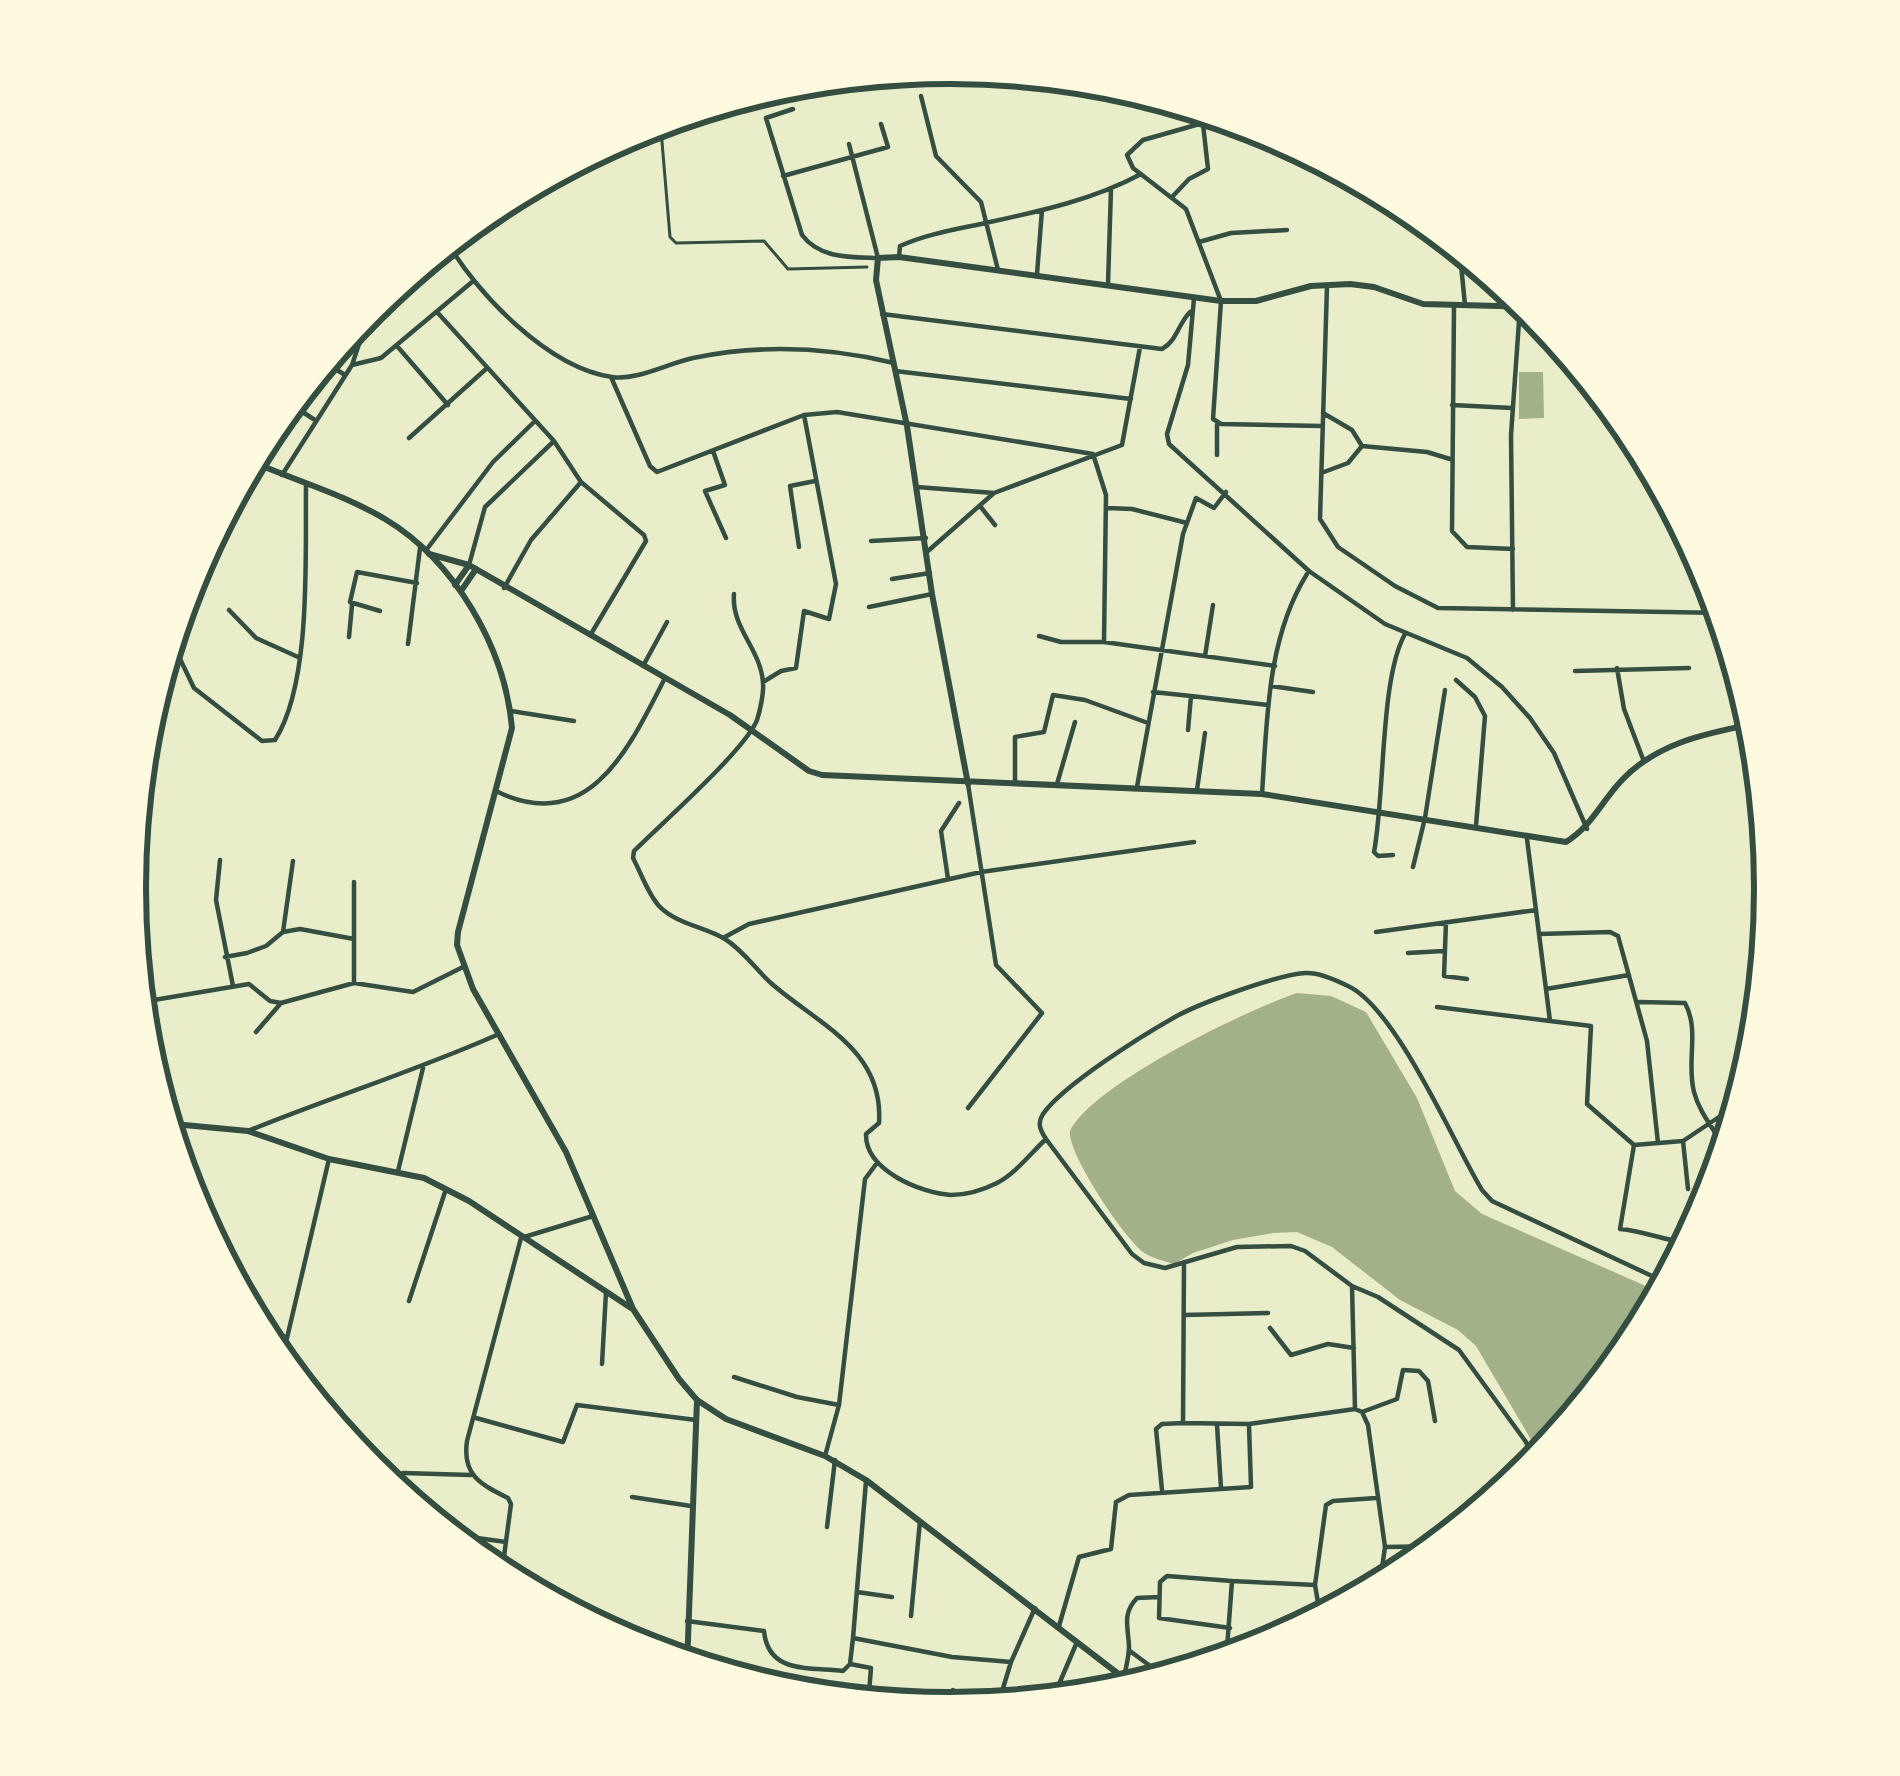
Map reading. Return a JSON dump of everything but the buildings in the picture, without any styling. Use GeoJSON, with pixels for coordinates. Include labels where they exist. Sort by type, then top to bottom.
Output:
{"type":"FeatureCollection","features":[{"type":"Feature","properties":{"kind":"street"},"geometry":{"type":"LineString","coordinates":[[921,96],[936,156],[973,190],[988,223],[998,270]]}},
{"type":"Feature","properties":{"kind":"street"},"geometry":{"type":"LineString","coordinates":[[794,109],[766,118],[783,176],[802,235],[810,245],[838,256],[899,257],[1221,301],[1266,299],[1327,286],[1374,287],[1423,304],[1506,307]]}},
{"type":"Feature","properties":{"kind":"street"},"geometry":{"type":"LineString","coordinates":[[783,176],[887,147],[881,124]]}},
{"type":"Feature","properties":{"kind":"street"},"geometry":{"type":"LineString","coordinates":[[1199,124],[1143,140],[1127,155],[1141,174],[1186,209],[1221,301],[1214,419],[1217,455]]}},
{"type":"Feature","properties":{"kind":"street"},"geometry":{"type":"LineString","coordinates":[[1173,196],[1208,169],[1203,125]]}},
{"type":"Feature","properties":{"kind":"street"},"geometry":{"type":"LineString","coordinates":[[849,144],[878,258],[876,280],[908,426],[996,965],[1042,1013],[968,1108]]}},
{"type":"Feature","properties":{"kind":"street"},"geometry":{"type":"LineString","coordinates":[[899,257],[900,246],[922,236],[1042,209],[1112,189],[1141,174]]}},
{"type":"Feature","properties":{"kind":"street"},"geometry":{"type":"LineString","coordinates":[[1108,284],[1112,189]]}},
{"type":"Feature","properties":{"kind":"street"},"geometry":{"type":"LineString","coordinates":[[1037,274],[1042,209]]}},
{"type":"Feature","properties":{"kind":"street"},"geometry":{"type":"LineString","coordinates":[[1199,242],[1231,233],[1287,230]]}},
{"type":"Feature","properties":{"kind":"street"},"geometry":{"type":"LineString","coordinates":[[455,255],[472,281],[548,352],[611,377],[767,347],[855,354],[895,367],[1131,400]]}},
{"type":"Feature","properties":{"kind":"street"},"geometry":{"type":"LineString","coordinates":[[1462,269],[1466,305]]}},
{"type":"Feature","properties":{"kind":"street"},"geometry":{"type":"LineString","coordinates":[[352,364],[381,358],[472,281]]}},
{"type":"Feature","properties":{"kind":"street"},"geometry":{"type":"LineString","coordinates":[[1327,286],[1320,518],[1338,547],[1395,586],[1438,608],[1705,613]]}},
{"type":"Feature","properties":{"kind":"street"},"geometry":{"type":"LineString","coordinates":[[1193,298],[1188,365],[1167,434],[1178,454],[1226,492],[1309,571],[1405,634],[1467,658],[1502,687],[1554,753],[1587,829]]}},
{"type":"Feature","properties":{"kind":"street"},"geometry":{"type":"LineString","coordinates":[[1454,306],[1450,519],[1458,541],[1479,549],[1514,549]]}},
{"type":"Feature","properties":{"kind":"street"},"geometry":{"type":"LineString","coordinates":[[437,312],[554,441],[580,482],[644,535],[646,542],[590,636]]}},
{"type":"Feature","properties":{"kind":"street"},"geometry":{"type":"LineString","coordinates":[[882,314],[1162,349],[1172,344],[1190,312]]}},
{"type":"Feature","properties":{"kind":"street"},"geometry":{"type":"LineString","coordinates":[[1514,610],[1512,408],[1519,319]]}},
{"type":"Feature","properties":{"kind":"street"},"geometry":{"type":"LineString","coordinates":[[282,475],[352,364],[359,343]]}},
{"type":"Feature","properties":{"kind":"street"},"geometry":{"type":"LineString","coordinates":[[397,346],[448,405]]}},
{"type":"Feature","properties":{"kind":"street"},"geometry":{"type":"LineString","coordinates":[[927,552],[994,493],[1122,445],[1140,347]]}},
{"type":"Feature","properties":{"kind":"street"},"geometry":{"type":"LineString","coordinates":[[410,438],[486,369]]}},
{"type":"Feature","properties":{"kind":"street"},"geometry":{"type":"LineString","coordinates":[[336,370],[345,375]]}},
{"type":"Feature","properties":{"kind":"street"},"geometry":{"type":"LineString","coordinates":[[611,377],[650,466],[657,472],[804,416],[837,412],[1093,454]]}},
{"type":"Feature","properties":{"kind":"street"},"geometry":{"type":"LineString","coordinates":[[1451,405],[1512,408]]}},
{"type":"Feature","properties":{"kind":"street"},"geometry":{"type":"LineString","coordinates":[[302,412],[315,420]]}},
{"type":"Feature","properties":{"kind":"street"},"geometry":{"type":"LineString","coordinates":[[1322,413],[1352,430],[1362,446]]}},
{"type":"Feature","properties":{"kind":"street"},"geometry":{"type":"LineString","coordinates":[[763,682],[796,668],[804,610],[829,619],[836,584],[804,416]]}},
{"type":"Feature","properties":{"kind":"street"},"geometry":{"type":"LineString","coordinates":[[408,644],[425,550],[493,462],[535,421]]}},
{"type":"Feature","properties":{"kind":"street"},"geometry":{"type":"LineString","coordinates":[[1217,424],[1322,425]]}},
{"type":"Feature","properties":{"kind":"street"},"geometry":{"type":"LineString","coordinates":[[458,588],[473,567],[485,507],[554,441]]}},
{"type":"Feature","properties":{"kind":"street"},"geometry":{"type":"LineString","coordinates":[[1362,446],[1450,459]]}},
{"type":"Feature","properties":{"kind":"street"},"geometry":{"type":"LineString","coordinates":[[1322,472],[1348,464],[1362,446]]}},
{"type":"Feature","properties":{"kind":"street"},"geometry":{"type":"LineString","coordinates":[[713,451],[725,485],[705,491],[726,538]]}},
{"type":"Feature","properties":{"kind":"street"},"geometry":{"type":"LineString","coordinates":[[1093,454],[1107,508],[1103,642]]}},
{"type":"Feature","properties":{"kind":"street"},"geometry":{"type":"LineString","coordinates":[[265,468],[385,518],[425,550],[458,588],[488,638],[512,728],[458,932],[463,967],[566,1152],[633,1309],[697,1400],[768,1438],[835,1460],[1060,1622],[1122,1673]]}},
{"type":"Feature","properties":{"kind":"street"},"geometry":{"type":"LineString","coordinates":[[799,547],[790,486],[815,481]]}},
{"type":"Feature","properties":{"kind":"street"},"geometry":{"type":"LineString","coordinates":[[503,588],[531,540],[580,482]]}},
{"type":"Feature","properties":{"kind":"street"},"geometry":{"type":"LineString","coordinates":[[180,659],[194,688],[262,741],[274,740],[284,725],[298,657],[305,591],[306,484]]}},
{"type":"Feature","properties":{"kind":"street"},"geometry":{"type":"LineString","coordinates":[[916,487],[994,493]]}},
{"type":"Feature","properties":{"kind":"street"},"geometry":{"type":"LineString","coordinates":[[1137,787],[1187,523],[1196,498],[1214,508],[1226,492]]}},
{"type":"Feature","properties":{"kind":"street"},"geometry":{"type":"LineString","coordinates":[[978,504],[995,525]]}},
{"type":"Feature","properties":{"kind":"street"},"geometry":{"type":"LineString","coordinates":[[1107,508],[1132,509],[1187,523]]}},
{"type":"Feature","properties":{"kind":"street"},"geometry":{"type":"LineString","coordinates":[[871,541],[926,538]]}},
{"type":"Feature","properties":{"kind":"street"},"geometry":{"type":"LineString","coordinates":[[425,550],[473,567],[749,726],[822,776],[1262,794],[1566,842],[1587,829],[1617,785],[1643,759],[1696,736],[1738,727]]}},
{"type":"Feature","properties":{"kind":"street"},"geometry":{"type":"LineString","coordinates":[[1262,794],[1275,666],[1289,603],[1309,571]]}},
{"type":"Feature","properties":{"kind":"street"},"geometry":{"type":"LineString","coordinates":[[350,637],[350,599],[358,572],[417,583]]}},
{"type":"Feature","properties":{"kind":"street"},"geometry":{"type":"LineString","coordinates":[[892,579],[930,573]]}},
{"type":"Feature","properties":{"kind":"street"},"geometry":{"type":"LineString","coordinates":[[734,594],[737,625],[754,651],[763,682],[758,719],[634,851],[633,858],[657,904],[672,916],[723,938],[854,1048],[880,1108],[878,1127],[865,1137],[876,1164],[904,1181],[957,1195],[1002,1181],[1046,1139]]}},
{"type":"Feature","properties":{"kind":"street"},"geometry":{"type":"LineString","coordinates":[[868,607],[932,594]]}},
{"type":"Feature","properties":{"kind":"street"},"geometry":{"type":"LineString","coordinates":[[352,605],[380,611]]}},
{"type":"Feature","properties":{"kind":"street"},"geometry":{"type":"LineString","coordinates":[[1205,656],[1213,605]]}},
{"type":"Feature","properties":{"kind":"street"},"geometry":{"type":"LineString","coordinates":[[230,610],[256,638],[298,657]]}},
{"type":"Feature","properties":{"kind":"street"},"geometry":{"type":"LineString","coordinates":[[643,666],[667,622]]}},
{"type":"Feature","properties":{"kind":"street"},"geometry":{"type":"LineString","coordinates":[[1393,855],[1374,852],[1388,713],[1398,648],[1405,634]]}},
{"type":"Feature","properties":{"kind":"street"},"geometry":{"type":"LineString","coordinates":[[1039,636],[1275,666]]}},
{"type":"Feature","properties":{"kind":"street"},"geometry":{"type":"LineString","coordinates":[[1617,668],[1624,709],[1643,759]]}},
{"type":"Feature","properties":{"kind":"street"},"geometry":{"type":"LineString","coordinates":[[1575,671],[1689,668]]}},
{"type":"Feature","properties":{"kind":"street"},"geometry":{"type":"LineString","coordinates":[[498,792],[527,804],[580,797],[619,764],[665,678]]}},
{"type":"Feature","properties":{"kind":"street"},"geometry":{"type":"LineString","coordinates":[[1456,680],[1475,697],[1485,716],[1475,826]]}},
{"type":"Feature","properties":{"kind":"street"},"geometry":{"type":"LineString","coordinates":[[1271,686],[1313,692]]}},
{"type":"Feature","properties":{"kind":"street"},"geometry":{"type":"LineString","coordinates":[[1413,867],[1445,690]]}},
{"type":"Feature","properties":{"kind":"street"},"geometry":{"type":"LineString","coordinates":[[1153,692],[1268,705]]}},
{"type":"Feature","properties":{"kind":"street"},"geometry":{"type":"LineString","coordinates":[[1015,784],[1015,736],[1044,732],[1053,695],[1085,700],[1148,723]]}},
{"type":"Feature","properties":{"kind":"street"},"geometry":{"type":"LineString","coordinates":[[1188,730],[1191,696]]}},
{"type":"Feature","properties":{"kind":"street"},"geometry":{"type":"LineString","coordinates":[[511,711],[574,721]]}},
{"type":"Feature","properties":{"kind":"street"},"geometry":{"type":"LineString","coordinates":[[1058,784],[1075,722]]}},
{"type":"Feature","properties":{"kind":"street"},"geometry":{"type":"LineString","coordinates":[[1197,790],[1205,734]]}},
{"type":"Feature","properties":{"kind":"street"},"geometry":{"type":"LineString","coordinates":[[948,879],[941,831],[959,802]]}},
{"type":"Feature","properties":{"kind":"street"},"geometry":{"type":"LineString","coordinates":[[1527,838],[1550,1022]]}},
{"type":"Feature","properties":{"kind":"street"},"geometry":{"type":"LineString","coordinates":[[723,938],[756,922],[981,872],[1193,842]]}},
{"type":"Feature","properties":{"kind":"street"},"geometry":{"type":"LineString","coordinates":[[220,860],[216,900],[233,986]]}},
{"type":"Feature","properties":{"kind":"street"},"geometry":{"type":"LineString","coordinates":[[283,932],[293,861]]}},
{"type":"Feature","properties":{"kind":"street"},"geometry":{"type":"LineString","coordinates":[[353,881],[354,983]]}},
{"type":"Feature","properties":{"kind":"street"},"geometry":{"type":"LineString","coordinates":[[1376,932],[1536,910]]}},
{"type":"Feature","properties":{"kind":"street"},"geometry":{"type":"LineString","coordinates":[[1446,922],[1444,976],[1467,979]]}},
{"type":"Feature","properties":{"kind":"street"},"geometry":{"type":"LineString","coordinates":[[225,957],[266,946],[283,932],[300,929],[354,939]]}},
{"type":"Feature","properties":{"kind":"street"},"geometry":{"type":"LineString","coordinates":[[1539,934],[1616,933],[1639,1002],[1658,1143]]}},
{"type":"Feature","properties":{"kind":"street"},"geometry":{"type":"LineString","coordinates":[[1408,953],[1443,951]]}},
{"type":"Feature","properties":{"kind":"street"},"geometry":{"type":"LineString","coordinates":[[154,1000],[249,984],[270,1001],[281,1003],[354,983],[413,992],[463,967]]}},
{"type":"Feature","properties":{"kind":"street"},"geometry":{"type":"LineString","coordinates":[[1528,1447],[1459,1350],[1378,1297],[1352,1286],[1305,1251],[1291,1246],[1238,1246],[1165,1268],[1144,1263],[1132,1254],[1046,1139],[1040,1129],[1042,1115],[1079,1081],[1177,1016],[1262,984],[1305,973],[1320,975],[1355,988],[1372,1001],[1423,1079],[1492,1201],[1653,1277]]}},
{"type":"Feature","properties":{"kind":"street"},"geometry":{"type":"LineString","coordinates":[[1546,989],[1630,975]]}},
{"type":"Feature","properties":{"kind":"street"},"geometry":{"type":"LineString","coordinates":[[1639,1002],[1685,1003],[1694,1024],[1690,1066],[1694,1092],[1715,1135]]}},
{"type":"Feature","properties":{"kind":"street"},"geometry":{"type":"LineString","coordinates":[[256,1032],[281,1003]]}},
{"type":"Feature","properties":{"kind":"street"},"geometry":{"type":"LineString","coordinates":[[1437,1007],[1591,1026],[1587,1104],[1634,1145],[1683,1141],[1720,1116]]}},
{"type":"Feature","properties":{"kind":"street"},"geometry":{"type":"LineString","coordinates":[[248,1131],[315,1103],[367,1090],[499,1034]]}},
{"type":"Feature","properties":{"kind":"street"},"geometry":{"type":"LineString","coordinates":[[398,1171],[423,1067]]}},
{"type":"Feature","properties":{"kind":"street"},"geometry":{"type":"LineString","coordinates":[[182,1124],[248,1131],[329,1159],[398,1171],[446,1189],[633,1309]]}},
{"type":"Feature","properties":{"kind":"street"},"geometry":{"type":"LineString","coordinates":[[1683,1141],[1688,1189]]}},
{"type":"Feature","properties":{"kind":"street"},"geometry":{"type":"LineString","coordinates":[[1634,1145],[1620,1229],[1642,1230],[1672,1243]]}},
{"type":"Feature","properties":{"kind":"street"},"geometry":{"type":"LineString","coordinates":[[286,1341],[329,1159]]}},
{"type":"Feature","properties":{"kind":"street"},"geometry":{"type":"LineString","coordinates":[[825,1456],[838,1406],[866,1179],[876,1164]]}},
{"type":"Feature","properties":{"kind":"street"},"geometry":{"type":"LineString","coordinates":[[409,1301],[446,1189]]}},
{"type":"Feature","properties":{"kind":"street"},"geometry":{"type":"LineString","coordinates":[[521,1238],[593,1216]]}},
{"type":"Feature","properties":{"kind":"street"},"geometry":{"type":"LineString","coordinates":[[471,1475],[466,1452],[521,1238]]}},
{"type":"Feature","properties":{"kind":"street"},"geometry":{"type":"LineString","coordinates":[[1183,1424],[1184,1262]]}},
{"type":"Feature","properties":{"kind":"street"},"geometry":{"type":"LineString","coordinates":[[1352,1286],[1359,1411],[1368,1424],[1384,1547],[1382,1566]]}},
{"type":"Feature","properties":{"kind":"street"},"geometry":{"type":"LineString","coordinates":[[602,1364],[606,1292]]}},
{"type":"Feature","properties":{"kind":"street"},"geometry":{"type":"LineString","coordinates":[[1184,1315],[1268,1313]]}},
{"type":"Feature","properties":{"kind":"street"},"geometry":{"type":"LineString","coordinates":[[1270,1328],[1291,1355],[1328,1344],[1354,1348]]}},
{"type":"Feature","properties":{"kind":"street"},"geometry":{"type":"LineString","coordinates":[[281,1335],[287,1338]]}},
{"type":"Feature","properties":{"kind":"street"},"geometry":{"type":"LineString","coordinates":[[1162,1492],[1156,1429],[1162,1424],[1249,1424],[1359,1411],[1397,1399],[1402,1370],[1419,1371],[1428,1381],[1435,1421]]}},
{"type":"Feature","properties":{"kind":"street"},"geometry":{"type":"LineString","coordinates":[[734,1377],[838,1406]]}},
{"type":"Feature","properties":{"kind":"street"},"geometry":{"type":"LineString","coordinates":[[687,1647],[697,1400]]}},
{"type":"Feature","properties":{"kind":"street"},"geometry":{"type":"LineString","coordinates":[[475,1418],[562,1442],[577,1405],[696,1420]]}},
{"type":"Feature","properties":{"kind":"street"},"geometry":{"type":"LineString","coordinates":[[1217,1424],[1221,1488]]}},
{"type":"Feature","properties":{"kind":"street"},"geometry":{"type":"LineString","coordinates":[[1060,1622],[1078,1557],[1111,1549],[1116,1502],[1130,1495],[1252,1486],[1249,1424]]}},
{"type":"Feature","properties":{"kind":"street"},"geometry":{"type":"LineString","coordinates":[[826,1527],[835,1460]]}},
{"type":"Feature","properties":{"kind":"street"},"geometry":{"type":"LineString","coordinates":[[403,1473],[471,1475],[509,1500],[504,1558]]}},
{"type":"Feature","properties":{"kind":"street"},"geometry":{"type":"LineString","coordinates":[[687,1621],[764,1631],[771,1656],[780,1664],[843,1671],[850,1664],[854,1638],[866,1480]]}},
{"type":"Feature","properties":{"kind":"street"},"geometry":{"type":"LineString","coordinates":[[632,1497],[691,1506]]}},
{"type":"Feature","properties":{"kind":"street"},"geometry":{"type":"LineString","coordinates":[[1318,1602],[1316,1585],[1326,1505],[1377,1498]]}},
{"type":"Feature","properties":{"kind":"street"},"geometry":{"type":"LineString","coordinates":[[911,1616],[920,1521]]}},
{"type":"Feature","properties":{"kind":"street"},"geometry":{"type":"LineString","coordinates":[[477,1538],[506,1542]]}},
{"type":"Feature","properties":{"kind":"street"},"geometry":{"type":"LineString","coordinates":[[1384,1547],[1411,1547]]}},
{"type":"Feature","properties":{"kind":"street"},"geometry":{"type":"LineString","coordinates":[[1230,1628],[1159,1618],[1160,1582],[1167,1576],[1316,1585]]}},
{"type":"Feature","properties":{"kind":"street"},"geometry":{"type":"LineString","coordinates":[[1228,1642],[1232,1581]]}},
{"type":"Feature","properties":{"kind":"street"},"geometry":{"type":"LineString","coordinates":[[857,1592],[892,1597]]}},
{"type":"Feature","properties":{"kind":"street"},"geometry":{"type":"LineString","coordinates":[[1125,1673],[1128,1607],[1137,1598],[1159,1597]]}},
{"type":"Feature","properties":{"kind":"street"},"geometry":{"type":"LineString","coordinates":[[1003,1690],[1035,1608]]}},
{"type":"Feature","properties":{"kind":"street"},"geometry":{"type":"LineString","coordinates":[[854,1638],[952,1657],[1010,1662]]}},
{"type":"Feature","properties":{"kind":"street"},"geometry":{"type":"LineString","coordinates":[[1059,1684],[1078,1641]]}},
{"type":"Feature","properties":{"kind":"street"},"geometry":{"type":"LineString","coordinates":[[1129,1654],[1149,1667]]}},
{"type":"Feature","properties":{"kind":"street"},"geometry":{"type":"LineString","coordinates":[[850,1664],[871,1668],[869,1687]]}},
{"type":"Feature","properties":{"kind":"lane"},"geometry":{"type":"LineString","coordinates":[[662,138],[670,237],[676,243],[764,241],[788,269],[867,268]]}},
{"type":"Feature","properties":{"kind":"shaded area"},"geometry":{"type":"Polygon","coordinates":[[[1519,372],[1543,372],[1544,418],[1519,419],[1519,372]]]}},
{"type":"Feature","properties":{"kind":"shaded area"},"geometry":{"type":"Polygon","coordinates":[[[1297,993],[1331,996],[1366,1012],[1417,1098],[1455,1191],[1482,1214],[1648,1287],[1588,1377],[1532,1442],[1476,1346],[1458,1330],[1400,1300],[1332,1247],[1297,1232],[1273,1233],[1233,1240],[1174,1264],[1149,1256],[1112,1216],[1078,1158],[1070,1131],[1108,1092],[1243,1015],[1297,993]]]}}]}
